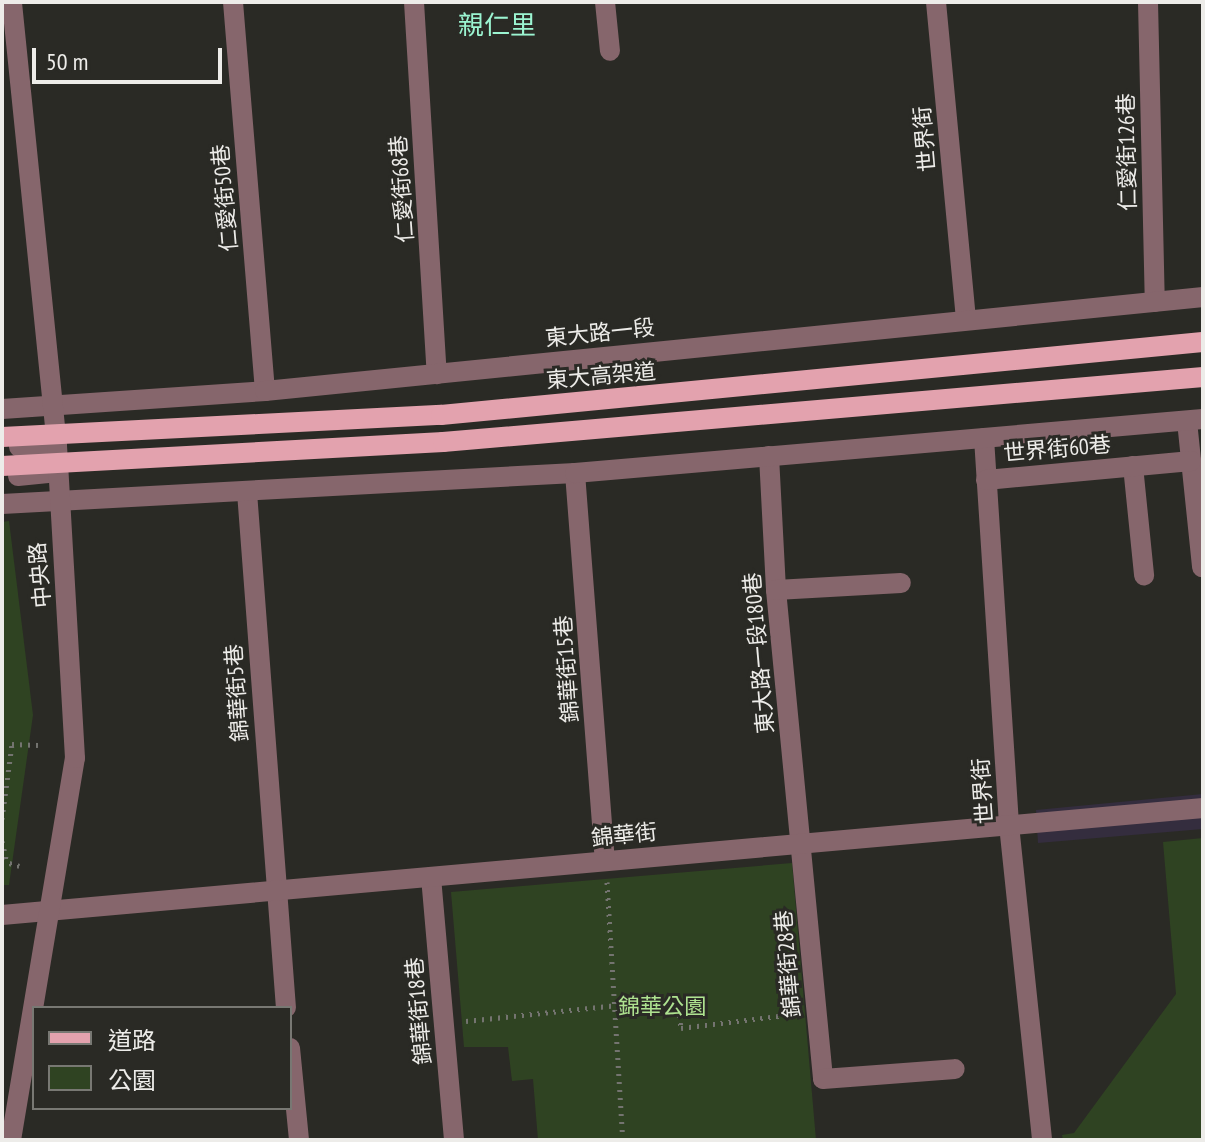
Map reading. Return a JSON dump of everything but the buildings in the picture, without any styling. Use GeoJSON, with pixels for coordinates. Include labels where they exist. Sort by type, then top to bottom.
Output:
{"type":"FeatureCollection","features":[{"type":"Feature","properties":{"kind":"main road","name":"東大高架道"},"geometry":{"type":"LineString","coordinates":[[11,442],[441,415],[1203,342]]}},
{"type":"Feature","properties":{"kind":"main road"},"geometry":{"type":"LineString","coordinates":[[10,471],[443,442],[1203,377]]}},
{"type":"Feature","properties":{"kind":"street","name":"仁愛街50巷"},"geometry":{"type":"LineString","coordinates":[[233,2],[265,391]]}},
{"type":"Feature","properties":{"kind":"street","name":"仁愛街68巷"},"geometry":{"type":"LineString","coordinates":[[414,2],[437,374]]}},
{"type":"Feature","properties":{"kind":"street"},"geometry":{"type":"LineString","coordinates":[[605,2],[610,51]]}},
{"type":"Feature","properties":{"kind":"street","name":"世界街"},"geometry":{"type":"LineString","coordinates":[[936,2],[966,319]]}},
{"type":"Feature","properties":{"kind":"street","name":"仁愛街126巷"},"geometry":{"type":"LineString","coordinates":[[1148,2],[1155,302]]}},
{"type":"Feature","properties":{"kind":"street","name":"中央路"},"geometry":{"type":"LineString","coordinates":[[11,1140],[11,1080],[49,911],[75,758],[57,446],[14,3]]}},
{"type":"Feature","properties":{"kind":"street","name":"東大路一段"},"geometry":{"type":"LineString","coordinates":[[2,409],[265,391],[1203,297]]}},
{"type":"Feature","properties":{"kind":"street"},"geometry":{"type":"LineString","coordinates":[[2,504],[575,473],[1195,420],[1191,461],[1202,567]]}},
{"type":"Feature","properties":{"kind":"street","name":"世界街"},"geometry":{"type":"LineString","coordinates":[[984,438],[1009,825],[1042,1140]]}},
{"type":"Feature","properties":{"kind":"street"},"geometry":{"type":"LineString","coordinates":[[11,442],[57,446]]}},
{"type":"Feature","properties":{"kind":"street","name":"東大路一段180巷"},"geometry":{"type":"LineString","coordinates":[[769,456],[776,590],[801,845]]}},
{"type":"Feature","properties":{"kind":"street","name":"世界街60巷"},"geometry":{"type":"LineString","coordinates":[[986,480],[1191,461]]}},
{"type":"Feature","properties":{"kind":"street","name":"世界街60巷"},"geometry":{"type":"LineString","coordinates":[[1133,466],[1144,575]]}},
{"type":"Feature","properties":{"kind":"street"},"geometry":{"type":"LineString","coordinates":[[10,471],[58,472]]}},
{"type":"Feature","properties":{"kind":"street","name":"錦華街15巷"},"geometry":{"type":"LineString","coordinates":[[575,473],[605,861]]}},
{"type":"Feature","properties":{"kind":"street","name":"錦華街5巷"},"geometry":{"type":"LineString","coordinates":[[247,492],[286,1006]]}},
{"type":"Feature","properties":{"kind":"street"},"geometry":{"type":"LineString","coordinates":[[776,590],[901,583]]}},
{"type":"Feature","properties":{"kind":"street","name":"錦華街"},"geometry":{"type":"LineString","coordinates":[[2,915],[1203,808]]}},
{"type":"Feature","properties":{"kind":"street","name":"錦華街28巷"},"geometry":{"type":"LineString","coordinates":[[801,845],[823,1079],[955,1069]]}},
{"type":"Feature","properties":{"kind":"street","name":"錦華街18巷"},"geometry":{"type":"LineString","coordinates":[[431,877],[454,1140]]}},
{"type":"Feature","properties":{"kind":"street"},"geometry":{"type":"LineString","coordinates":[[292,1068],[299,1140]]}},
{"type":"Feature","properties":{"kind":"path"},"geometry":{"type":"LineString","coordinates":[[2,819],[12,744],[38,745]]}},
{"type":"Feature","properties":{"kind":"path"},"geometry":{"type":"LineString","coordinates":[[2,841],[5,862],[19,866]]}},
{"type":"Feature","properties":{"kind":"path"},"geometry":{"type":"LineString","coordinates":[[605,861],[623,1140]]}},
{"type":"Feature","properties":{"kind":"path"},"geometry":{"type":"LineString","coordinates":[[444,1023],[677,999],[681,1028],[816,1012]]}},
{"type":"Feature","properties":{"kind":"shaded area"},"geometry":{"type":"Polygon","coordinates":[[[1203,794],[1203,829],[1038,843],[1036,810],[1203,794]]]}},
{"type":"Feature","properties":{"kind":"green space"},"geometry":{"type":"Polygon","coordinates":[[[9,521],[33,715],[9,885],[2,885],[2,522],[9,521]]]}},
{"type":"Feature","properties":{"kind":"green space"},"geometry":{"type":"Polygon","coordinates":[[[1203,838],[1203,1140],[1063,1140],[1062,1135],[1074,1133],[1176,994],[1163,842],[1203,838]]]}},
{"type":"Feature","properties":{"kind":"green space","name":"錦華公園"},"geometry":{"type":"Polygon","coordinates":[[[792,863],[816,1140],[538,1140],[533,1079],[512,1081],[508,1047],[464,1047],[451,892],[792,863]]]}},
{"type":"Feature","properties":{"kind":"district","name":"親仁里"},"geometry":{"type":"Point","coordinates":[497,25]}}]}
